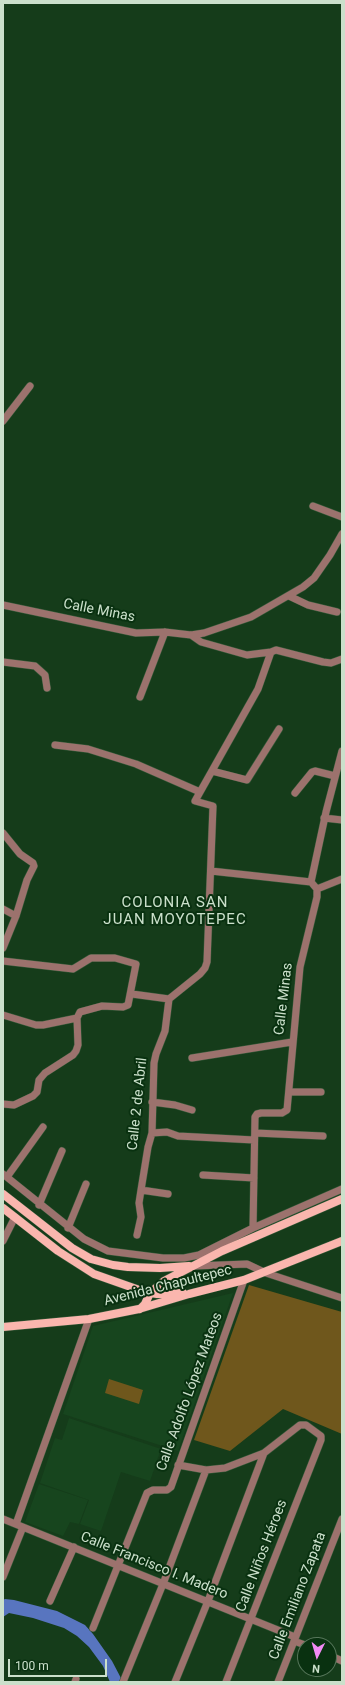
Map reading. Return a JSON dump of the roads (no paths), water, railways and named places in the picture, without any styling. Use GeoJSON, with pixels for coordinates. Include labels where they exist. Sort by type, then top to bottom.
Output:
{"type":"FeatureCollection","features":[{"type":"Feature","properties":{"kind":"main road"},"geometry":{"type":"LineString","coordinates":[[3,1194],[72,1248],[90,1259],[128,1267],[160,1268],[194,1266]]}},
{"type":"Feature","properties":{"kind":"main road"},"geometry":{"type":"LineString","coordinates":[[139,1310],[145,1304],[150,1292],[164,1281],[194,1266],[200,1258],[222,1251],[342,1199]]}},
{"type":"Feature","properties":{"kind":"main road"},"geometry":{"type":"LineString","coordinates":[[3,1208],[58,1251],[83,1268],[124,1285],[150,1292],[189,1294]]}},
{"type":"Feature","properties":{"kind":"main road","name":"Avenida Chapultepec"},"geometry":{"type":"LineString","coordinates":[[3,1328],[89,1319],[139,1310],[189,1294],[266,1273],[342,1241]]}},
{"type":"Feature","properties":{"kind":"street"},"geometry":{"type":"LineString","coordinates":[[3,421],[30,386]]}},
{"type":"Feature","properties":{"kind":"street"},"geometry":{"type":"LineString","coordinates":[[3,408],[12,410]]}},
{"type":"Feature","properties":{"kind":"street"},"geometry":{"type":"LineString","coordinates":[[313,506],[342,516]]}},
{"type":"Feature","properties":{"kind":"street"},"geometry":{"type":"LineString","coordinates":[[190,635],[251,617],[289,596],[314,578],[342,534]]}},
{"type":"Feature","properties":{"kind":"street"},"geometry":{"type":"LineString","coordinates":[[289,596],[308,605],[337,612]]}},
{"type":"Feature","properties":{"kind":"street","name":"Calle Minas"},"geometry":{"type":"LineString","coordinates":[[3,605],[136,633],[166,632],[190,635]]}},
{"type":"Feature","properties":{"kind":"street"},"geometry":{"type":"LineString","coordinates":[[140,697],[166,632]]}},
{"type":"Feature","properties":{"kind":"street"},"geometry":{"type":"LineString","coordinates":[[190,635],[201,642],[246,655],[276,650],[331,663],[342,659]]}},
{"type":"Feature","properties":{"kind":"street"},"geometry":{"type":"LineString","coordinates":[[132,994],[169,999],[200,974],[205,968],[207,962],[213,806],[195,802],[258,689],[271,652]]}},
{"type":"Feature","properties":{"kind":"street"},"geometry":{"type":"LineString","coordinates":[[3,662],[35,666],[45,675],[47,688]]}},
{"type":"Feature","properties":{"kind":"street"},"geometry":{"type":"LineString","coordinates":[[212,771],[248,780],[279,729]]}},
{"type":"Feature","properties":{"kind":"street"},"geometry":{"type":"LineString","coordinates":[[55,745],[88,749],[136,764],[200,792]]}},
{"type":"Feature","properties":{"kind":"street"},"geometry":{"type":"LineString","coordinates":[[311,882],[324,818],[342,751]]}},
{"type":"Feature","properties":{"kind":"street"},"geometry":{"type":"LineString","coordinates":[[295,794],[312,772],[315,771],[335,776]]}},
{"type":"Feature","properties":{"kind":"street"},"geometry":{"type":"LineString","coordinates":[[324,818],[342,820]]}},
{"type":"Feature","properties":{"kind":"street"},"geometry":{"type":"LineString","coordinates":[[3,833],[20,854],[33,862],[34,866],[27,880],[16,916],[3,948]]}},
{"type":"Feature","properties":{"kind":"street"},"geometry":{"type":"LineString","coordinates":[[211,871],[221,870],[311,882],[317,889],[342,879]]}},
{"type":"Feature","properties":{"kind":"street","name":"Calle Minas"},"geometry":{"type":"LineString","coordinates":[[253,1228],[255,1117],[257,1114],[285,1112],[288,1110],[292,1042],[300,967],[317,897],[317,889]]}},
{"type":"Feature","properties":{"kind":"street"},"geometry":{"type":"LineString","coordinates":[[3,909],[16,916]]}},
{"type":"Feature","properties":{"kind":"street"},"geometry":{"type":"LineString","coordinates":[[3,961],[73,969],[91,958],[115,958],[136,964],[132,994],[128,1005],[123,1007],[102,1006],[80,1012],[77,1018],[78,1045],[73,1055],[45,1073],[39,1080],[37,1092],[33,1096],[14,1105],[3,1104]]}},
{"type":"Feature","properties":{"kind":"street","name":"Calle 2 de Abril"},"geometry":{"type":"LineString","coordinates":[[137,1235],[142,1217],[139,1203],[148,1147],[152,1132],[154,1063],[165,1031],[169,999]]}},
{"type":"Feature","properties":{"kind":"street"},"geometry":{"type":"LineString","coordinates":[[3,1015],[36,1025],[77,1018]]}},
{"type":"Feature","properties":{"kind":"street"},"geometry":{"type":"LineString","coordinates":[[192,1058],[292,1042]]}},
{"type":"Feature","properties":{"kind":"street"},"geometry":{"type":"LineString","coordinates":[[290,1092],[321,1092]]}},
{"type":"Feature","properties":{"kind":"street"},"geometry":{"type":"LineString","coordinates":[[152,1102],[175,1105],[192,1110]]}},
{"type":"Feature","properties":{"kind":"street"},"geometry":{"type":"LineString","coordinates":[[43,1128],[5,1176],[68,1228],[84,1239],[99,1247],[119,1253],[163,1258],[200,1258],[253,1228],[342,1189]]}},
{"type":"Feature","properties":{"kind":"street"},"geometry":{"type":"LineString","coordinates":[[152,1132],[167,1132],[178,1136],[323,1136]]}},
{"type":"Feature","properties":{"kind":"street"},"geometry":{"type":"LineString","coordinates":[[39,1204],[62,1151]]}},
{"type":"Feature","properties":{"kind":"street"},"geometry":{"type":"LineString","coordinates":[[203,1175],[254,1178]]}},
{"type":"Feature","properties":{"kind":"street"},"geometry":{"type":"LineString","coordinates":[[68,1228],[86,1184]]}},
{"type":"Feature","properties":{"kind":"street"},"geometry":{"type":"LineString","coordinates":[[141,1190],[168,1194]]}},
{"type":"Feature","properties":{"kind":"street"},"geometry":{"type":"LineString","coordinates":[[3,1241],[15,1217]]}},
{"type":"Feature","properties":{"kind":"street"},"geometry":{"type":"LineString","coordinates":[[194,1266],[247,1264],[266,1273],[342,1298]]}},
{"type":"Feature","properties":{"kind":"street","name":"Calle Adolfo López Mateos"},"geometry":{"type":"LineString","coordinates":[[93,1628],[147,1493],[153,1490],[167,1490],[171,1487],[244,1280]]}},
{"type":"Feature","properties":{"kind":"street"},"geometry":{"type":"LineString","coordinates":[[16,1524],[89,1319]]}},
{"type":"Feature","properties":{"kind":"street","name":"Calle Niños Héroes"},"geometry":{"type":"LineString","coordinates":[[226,1682],[321,1440],[321,1436],[306,1425],[300,1425],[264,1453]]}},
{"type":"Feature","properties":{"kind":"street"},"geometry":{"type":"LineString","coordinates":[[178,1465],[206,1470],[224,1468],[264,1453]]}},
{"type":"Feature","properties":{"kind":"street"},"geometry":{"type":"LineString","coordinates":[[175,1682],[208,1601],[264,1453]]}},
{"type":"Feature","properties":{"kind":"street"},"geometry":{"type":"LineString","coordinates":[[122,1682],[163,1584],[206,1470]]}},
{"type":"Feature","properties":{"kind":"street","name":"Calle Francisco I. Madero"},"geometry":{"type":"LineString","coordinates":[[3,1519],[208,1601],[297,1641]]}},
{"type":"Feature","properties":{"kind":"street","name":"Calle Emiliano Zapata"},"geometry":{"type":"LineString","coordinates":[[278,1682],[342,1519]]}},
{"type":"Feature","properties":{"kind":"street"},"geometry":{"type":"LineString","coordinates":[[3,1577],[24,1527]]}},
{"type":"Feature","properties":{"kind":"street"},"geometry":{"type":"LineString","coordinates":[[50,1601],[74,1547]]}},
{"type":"Feature","properties":{"kind":"water"},"geometry":{"type":"Polygon","coordinates":[[[5,1599],[57,1611],[85,1625],[112,1661],[123,1682],[110,1682],[103,1666],[89,1647],[77,1636],[64,1628],[33,1618],[9,1613],[3,1617],[3,1600],[5,1599]]]}},
{"type":"Feature","properties":{"kind":"district","name":"COLONIA SAN JUAN MOYOTEPEC"},"geometry":{"type":"Point","coordinates":[175,912]}}]}
